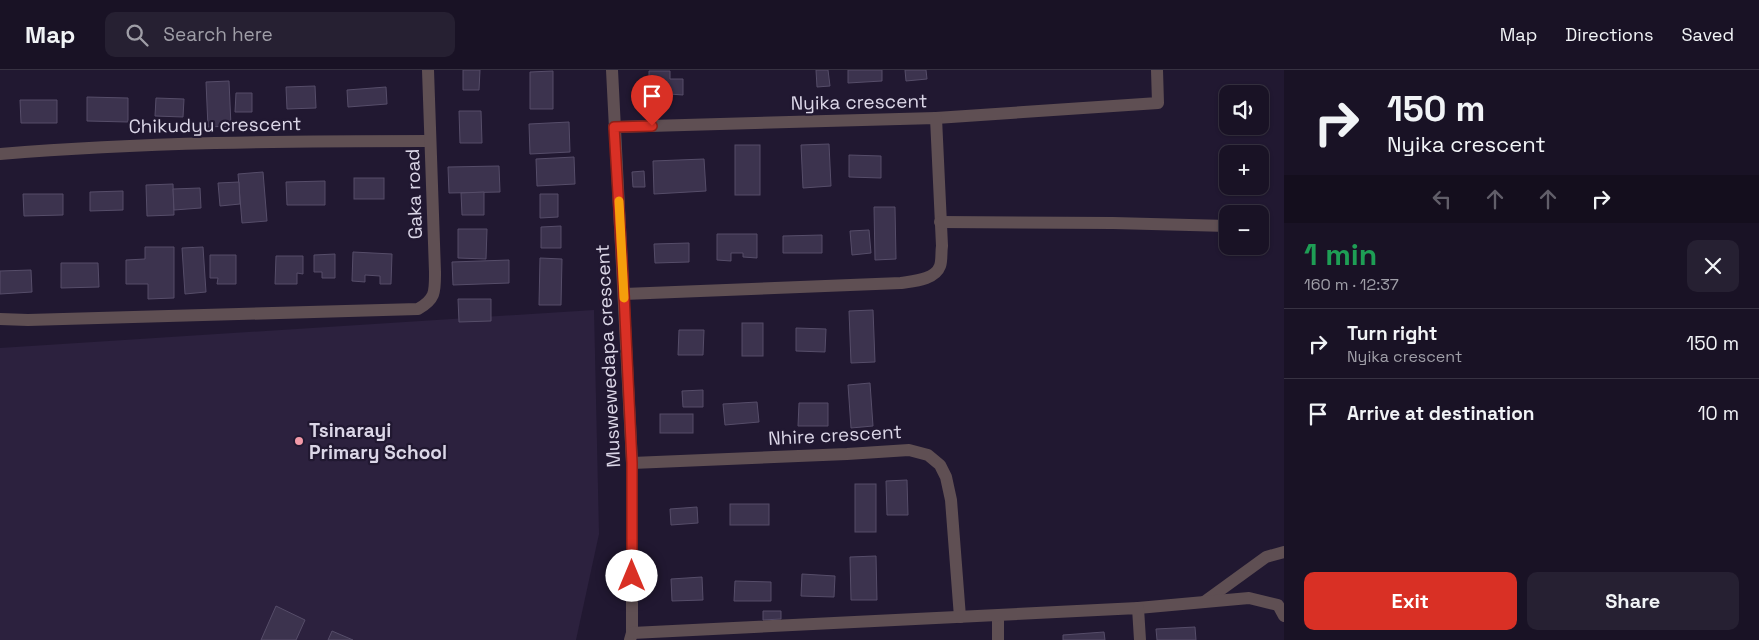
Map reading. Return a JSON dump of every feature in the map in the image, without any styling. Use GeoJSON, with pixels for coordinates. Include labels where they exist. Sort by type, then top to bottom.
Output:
{"type":"FeatureCollection","features":[{"type":"Feature","properties":{"kind":"street","name":"Gaka road"},"geometry":{"type":"LineString","coordinates":[[0,319],[28,320],[418,308],[428,303],[435,293],[436,272],[428,70]]}},
{"type":"Feature","properties":{"kind":"street","name":"Muswewedapa crescent"},"geometry":{"type":"LineString","coordinates":[[612,70],[632,463],[631,636]]}},
{"type":"Feature","properties":{"kind":"street"},"geometry":{"type":"LineString","coordinates":[[936,118],[1158,103],[1157,70]]}},
{"type":"Feature","properties":{"kind":"street","name":"Nyika crescent"},"geometry":{"type":"LineString","coordinates":[[614,127],[936,118],[942,246],[940,266],[934,274],[917,281],[900,283],[624,294]]}},
{"type":"Feature","properties":{"kind":"street","name":"Chikudyu crescent"},"geometry":{"type":"LineString","coordinates":[[0,154],[124,145],[238,141],[430,141]]}},
{"type":"Feature","properties":{"kind":"street"},"geometry":{"type":"LineString","coordinates":[[940,222],[1219,226]]}},
{"type":"Feature","properties":{"kind":"street","name":"Nhire crescent"},"geometry":{"type":"LineString","coordinates":[[632,463],[909,450],[928,455],[940,465],[946,477],[952,500],[960,618]]}},
{"type":"Feature","properties":{"kind":"street"},"geometry":{"type":"LineString","coordinates":[[1204,602],[1266,557],[1284,552]]}},
{"type":"Feature","properties":{"kind":"street"},"geometry":{"type":"LineString","coordinates":[[631,636],[1138,608],[1250,598],[1282,608]]}},
{"type":"Feature","properties":{"kind":"street"},"geometry":{"type":"LineString","coordinates":[[1138,608],[1140,640]]}},
{"type":"Feature","properties":{"kind":"street"},"geometry":{"type":"LineString","coordinates":[[998,616],[998,640]]}},
{"type":"Feature","properties":{"kind":"shaded area","name":"Tsinarayi Primary School"},"geometry":{"type":"Polygon","coordinates":[[[594,310],[599,534],[576,640],[0,640],[0,348],[594,310]]]}},
{"type":"Feature","properties":{"kind":"building"},"geometry":{"type":"Polygon","coordinates":[[[463,70],[480,70],[479,90],[463,90],[463,70]]]}},
{"type":"Feature","properties":{"kind":"building"},"geometry":{"type":"Polygon","coordinates":[[[816,70],[828,70],[830,86],[817,87],[816,70]]]}},
{"type":"Feature","properties":{"kind":"building"},"geometry":{"type":"Polygon","coordinates":[[[848,70],[882,70],[882,81],[848,83],[848,70]]]}},
{"type":"Feature","properties":{"kind":"building"},"geometry":{"type":"Polygon","coordinates":[[[905,70],[926,70],[927,79],[906,81],[905,70]]]}},
{"type":"Feature","properties":{"kind":"building"},"geometry":{"type":"Polygon","coordinates":[[[553,71],[553,109],[530,109],[530,72],[553,71]]]}},
{"type":"Feature","properties":{"kind":"building"},"geometry":{"type":"Polygon","coordinates":[[[649,71],[670,71],[670,79],[683,79],[683,95],[669,94],[668,106],[649,106],[649,71]]]}},
{"type":"Feature","properties":{"kind":"building"},"geometry":{"type":"Polygon","coordinates":[[[229,81],[231,126],[208,127],[206,82],[229,81]]]}},
{"type":"Feature","properties":{"kind":"building"},"geometry":{"type":"Polygon","coordinates":[[[315,86],[316,108],[287,109],[286,87],[315,86]]]}},
{"type":"Feature","properties":{"kind":"building"},"geometry":{"type":"Polygon","coordinates":[[[386,87],[387,104],[348,107],[347,90],[386,87]]]}},
{"type":"Feature","properties":{"kind":"building"},"geometry":{"type":"Polygon","coordinates":[[[236,93],[252,93],[252,112],[235,112],[236,93]]]}},
{"type":"Feature","properties":{"kind":"building"},"geometry":{"type":"Polygon","coordinates":[[[87,97],[128,98],[128,122],[87,121],[87,97]]]}},
{"type":"Feature","properties":{"kind":"building"},"geometry":{"type":"Polygon","coordinates":[[[156,98],[184,99],[183,117],[155,116],[156,98]]]}},
{"type":"Feature","properties":{"kind":"building"},"geometry":{"type":"Polygon","coordinates":[[[20,100],[57,100],[57,123],[21,123],[20,100]]]}},
{"type":"Feature","properties":{"kind":"building"},"geometry":{"type":"Polygon","coordinates":[[[459,111],[481,111],[482,143],[460,143],[459,111]]]}},
{"type":"Feature","properties":{"kind":"building"},"geometry":{"type":"Polygon","coordinates":[[[569,122],[570,152],[530,154],[529,124],[569,122]]]}},
{"type":"Feature","properties":{"kind":"building"},"geometry":{"type":"Polygon","coordinates":[[[829,144],[831,186],[803,188],[801,145],[829,144]]]}},
{"type":"Feature","properties":{"kind":"building"},"geometry":{"type":"Polygon","coordinates":[[[735,145],[760,145],[760,195],[735,195],[735,145]]]}},
{"type":"Feature","properties":{"kind":"building"},"geometry":{"type":"Polygon","coordinates":[[[849,155],[881,156],[881,178],[849,177],[849,155]]]}},
{"type":"Feature","properties":{"kind":"building"},"geometry":{"type":"Polygon","coordinates":[[[574,157],[575,184],[537,186],[536,159],[574,157]]]}},
{"type":"Feature","properties":{"kind":"building"},"geometry":{"type":"Polygon","coordinates":[[[704,159],[706,191],[654,194],[653,161],[704,159]]]}},
{"type":"Feature","properties":{"kind":"building"},"geometry":{"type":"Polygon","coordinates":[[[499,166],[500,192],[449,193],[448,167],[499,166]]]}},
{"type":"Feature","properties":{"kind":"building"},"geometry":{"type":"Polygon","coordinates":[[[644,171],[645,187],[633,187],[632,172],[644,171]]]}},
{"type":"Feature","properties":{"kind":"building"},"geometry":{"type":"Polygon","coordinates":[[[263,172],[267,221],[242,223],[238,174],[263,172]]]}},
{"type":"Feature","properties":{"kind":"building"},"geometry":{"type":"Polygon","coordinates":[[[354,178],[384,178],[384,199],[354,199],[354,178]]]}},
{"type":"Feature","properties":{"kind":"building"},"geometry":{"type":"Polygon","coordinates":[[[325,181],[325,205],[287,205],[286,182],[325,181]]]}},
{"type":"Feature","properties":{"kind":"building"},"geometry":{"type":"Polygon","coordinates":[[[239,182],[240,204],[220,206],[218,183],[239,182]]]}},
{"type":"Feature","properties":{"kind":"building"},"geometry":{"type":"Polygon","coordinates":[[[173,184],[174,215],[147,216],[146,185],[173,184]]]}},
{"type":"Feature","properties":{"kind":"building"},"geometry":{"type":"Polygon","coordinates":[[[200,188],[201,208],[174,210],[173,189],[200,188]]]}},
{"type":"Feature","properties":{"kind":"building"},"geometry":{"type":"Polygon","coordinates":[[[123,191],[123,210],[90,211],[90,192],[123,191]]]}},
{"type":"Feature","properties":{"kind":"building"},"geometry":{"type":"Polygon","coordinates":[[[484,192],[484,215],[462,215],[461,193],[484,192]]]}},
{"type":"Feature","properties":{"kind":"building"},"geometry":{"type":"Polygon","coordinates":[[[23,194],[63,194],[63,215],[24,216],[23,194]]]}},
{"type":"Feature","properties":{"kind":"building"},"geometry":{"type":"Polygon","coordinates":[[[540,194],[558,194],[558,217],[540,218],[540,194]]]}},
{"type":"Feature","properties":{"kind":"building"},"geometry":{"type":"Polygon","coordinates":[[[874,207],[895,207],[896,259],[875,260],[874,207]]]}},
{"type":"Feature","properties":{"kind":"building"},"geometry":{"type":"Polygon","coordinates":[[[561,226],[561,248],[541,248],[541,227],[561,226]]]}},
{"type":"Feature","properties":{"kind":"building"},"geometry":{"type":"Polygon","coordinates":[[[458,229],[487,229],[486,259],[458,258],[458,229]]]}},
{"type":"Feature","properties":{"kind":"building"},"geometry":{"type":"Polygon","coordinates":[[[869,230],[871,253],[852,255],[850,231],[869,230]]]}},
{"type":"Feature","properties":{"kind":"building"},"geometry":{"type":"Polygon","coordinates":[[[717,234],[757,234],[757,258],[743,257],[743,253],[731,253],[731,261],[717,260],[717,234]]]}},
{"type":"Feature","properties":{"kind":"building"},"geometry":{"type":"Polygon","coordinates":[[[822,235],[822,253],[783,253],[783,236],[822,235]]]}},
{"type":"Feature","properties":{"kind":"building"},"geometry":{"type":"Polygon","coordinates":[[[689,243],[689,262],[655,263],[654,244],[689,243]]]}},
{"type":"Feature","properties":{"kind":"building"},"geometry":{"type":"Polygon","coordinates":[[[145,247],[174,247],[174,298],[148,299],[148,284],[126,284],[126,260],[145,259],[145,247]]]}},
{"type":"Feature","properties":{"kind":"building"},"geometry":{"type":"Polygon","coordinates":[[[203,247],[206,292],[185,294],[182,248],[203,247]]]}},
{"type":"Feature","properties":{"kind":"building"},"geometry":{"type":"Polygon","coordinates":[[[353,252],[392,254],[391,284],[380,284],[380,276],[365,275],[365,282],[352,281],[353,252]]]}},
{"type":"Feature","properties":{"kind":"building"},"geometry":{"type":"Polygon","coordinates":[[[335,254],[335,278],[322,278],[322,272],[314,272],[314,255],[335,254]]]}},
{"type":"Feature","properties":{"kind":"building"},"geometry":{"type":"Polygon","coordinates":[[[210,255],[236,255],[236,284],[217,284],[218,278],[210,278],[210,255]]]}},
{"type":"Feature","properties":{"kind":"building"},"geometry":{"type":"Polygon","coordinates":[[[276,256],[303,256],[303,274],[297,273],[297,284],[275,284],[276,256]]]}},
{"type":"Feature","properties":{"kind":"building"},"geometry":{"type":"Polygon","coordinates":[[[540,258],[562,259],[561,305],[539,305],[540,258]]]}},
{"type":"Feature","properties":{"kind":"building"},"geometry":{"type":"Polygon","coordinates":[[[509,260],[509,283],[453,285],[452,262],[509,260]]]}},
{"type":"Feature","properties":{"kind":"building"},"geometry":{"type":"Polygon","coordinates":[[[61,263],[98,263],[99,287],[61,288],[61,263]]]}},
{"type":"Feature","properties":{"kind":"building"},"geometry":{"type":"Polygon","coordinates":[[[31,270],[32,292],[0,294],[0,271],[31,270]]]}},
{"type":"Feature","properties":{"kind":"building"},"geometry":{"type":"Polygon","coordinates":[[[458,299],[491,299],[491,321],[459,322],[458,299]]]}},
{"type":"Feature","properties":{"kind":"building"},"geometry":{"type":"Polygon","coordinates":[[[873,310],[875,362],[851,363],[849,311],[873,310]]]}},
{"type":"Feature","properties":{"kind":"building"},"geometry":{"type":"Polygon","coordinates":[[[742,323],[763,323],[763,356],[742,356],[742,323]]]}},
{"type":"Feature","properties":{"kind":"building"},"geometry":{"type":"Polygon","coordinates":[[[796,328],[826,329],[825,352],[796,351],[796,328]]]}},
{"type":"Feature","properties":{"kind":"building"},"geometry":{"type":"Polygon","coordinates":[[[679,330],[704,330],[703,355],[678,355],[679,330]]]}},
{"type":"Feature","properties":{"kind":"building"},"geometry":{"type":"Polygon","coordinates":[[[870,383],[873,426],[851,428],[848,385],[870,383]]]}},
{"type":"Feature","properties":{"kind":"building"},"geometry":{"type":"Polygon","coordinates":[[[703,390],[703,407],[683,407],[682,391],[703,390]]]}},
{"type":"Feature","properties":{"kind":"building"},"geometry":{"type":"Polygon","coordinates":[[[757,402],[759,422],[725,425],[723,404],[757,402]]]}},
{"type":"Feature","properties":{"kind":"building"},"geometry":{"type":"Polygon","coordinates":[[[799,403],[828,403],[828,426],[798,426],[799,403]]]}},
{"type":"Feature","properties":{"kind":"building"},"geometry":{"type":"Polygon","coordinates":[[[660,414],[693,414],[693,433],[660,433],[660,414]]]}},
{"type":"Feature","properties":{"kind":"building"},"geometry":{"type":"Polygon","coordinates":[[[907,480],[908,515],[887,515],[886,481],[907,480]]]}},
{"type":"Feature","properties":{"kind":"building"},"geometry":{"type":"Polygon","coordinates":[[[855,484],[876,484],[876,532],[855,532],[855,484]]]}},
{"type":"Feature","properties":{"kind":"building"},"geometry":{"type":"Polygon","coordinates":[[[730,504],[769,504],[769,525],[730,525],[730,504]]]}},
{"type":"Feature","properties":{"kind":"building"},"geometry":{"type":"Polygon","coordinates":[[[697,507],[698,523],[671,525],[670,509],[697,507]]]}},
{"type":"Feature","properties":{"kind":"building"},"geometry":{"type":"Polygon","coordinates":[[[876,556],[877,600],[851,600],[850,557],[876,556]]]}},
{"type":"Feature","properties":{"kind":"building"},"geometry":{"type":"Polygon","coordinates":[[[802,574],[835,576],[834,597],[801,596],[802,574]]]}},
{"type":"Feature","properties":{"kind":"building"},"geometry":{"type":"Polygon","coordinates":[[[702,577],[703,600],[672,601],[671,579],[702,577]]]}},
{"type":"Feature","properties":{"kind":"building"},"geometry":{"type":"Polygon","coordinates":[[[735,581],[771,582],[771,601],[734,601],[735,581]]]}},
{"type":"Feature","properties":{"kind":"building"},"geometry":{"type":"Polygon","coordinates":[[[276,606],[305,620],[296,640],[261,640],[276,606]]]}},
{"type":"Feature","properties":{"kind":"building"},"geometry":{"type":"Polygon","coordinates":[[[763,611],[781,611],[781,619],[763,620],[763,611]]]}},
{"type":"Feature","properties":{"kind":"building"},"geometry":{"type":"Polygon","coordinates":[[[1195,627],[1196,640],[1157,640],[1156,629],[1195,627]]]}},
{"type":"Feature","properties":{"kind":"building"},"geometry":{"type":"Polygon","coordinates":[[[332,631],[353,640],[328,640],[332,631]]]}},
{"type":"Feature","properties":{"kind":"building"},"geometry":{"type":"Polygon","coordinates":[[[1104,632],[1105,640],[1063,640],[1063,635],[1104,632]]]}},
{"type":"Feature","properties":{"kind":"slow traffic"},"geometry":{"type":"LineString","coordinates":[[619,201],[624,298]]}},
{"type":"Feature","properties":{"kind":"place","name":"Tsinarayi Primary School"},"geometry":{"type":"Point","coordinates":[299,441]}},
{"type":"Feature","properties":{"kind":"route"},"geometry":{"type":"LineString","coordinates":[[632,576],[632,463],[614,127],[652,126]]}}]}
